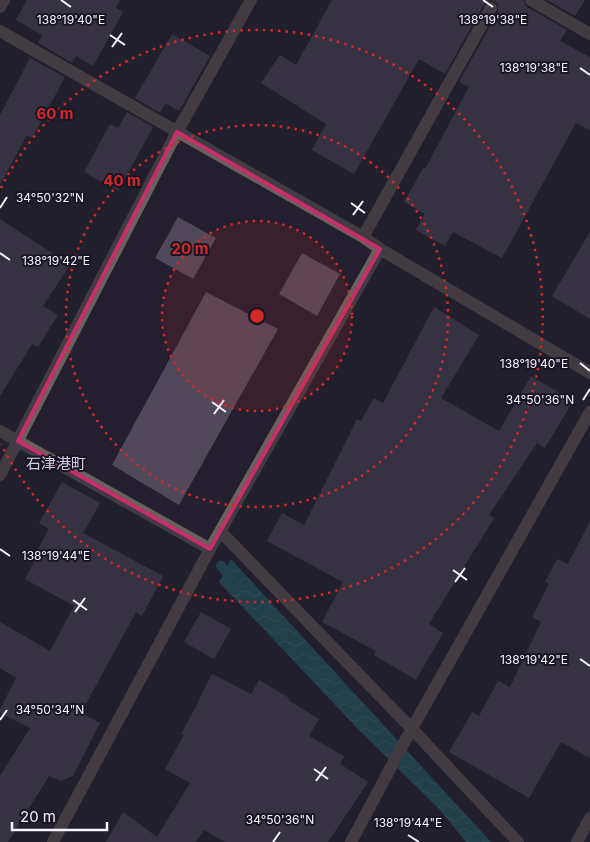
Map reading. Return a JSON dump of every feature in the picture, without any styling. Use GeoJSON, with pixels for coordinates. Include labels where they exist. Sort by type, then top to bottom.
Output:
{"type":"FeatureCollection","features":[{"type":"Feature","properties":{"kind":"street"},"geometry":{"type":"LineString","coordinates":[[0,7],[4,0]]}},
{"type":"Feature","properties":{"kind":"street"},"geometry":{"type":"LineString","coordinates":[[0,475],[177,132],[251,0]]}},
{"type":"Feature","properties":{"kind":"street"},"geometry":{"type":"LineString","coordinates":[[531,0],[590,34]]}},
{"type":"Feature","properties":{"kind":"street"},"geometry":{"type":"LineString","coordinates":[[363,237],[491,8]]}},
{"type":"Feature","properties":{"kind":"street"},"geometry":{"type":"LineString","coordinates":[[0,31],[363,237],[380,249],[590,373]]}},
{"type":"Feature","properties":{"kind":"street"},"geometry":{"type":"LineString","coordinates":[[52,842],[210,548],[380,249]]}},
{"type":"Feature","properties":{"kind":"street"},"geometry":{"type":"LineString","coordinates":[[351,842],[409,734],[590,412]]}},
{"type":"Feature","properties":{"kind":"street"},"geometry":{"type":"LineString","coordinates":[[0,431],[210,548]]}},
{"type":"Feature","properties":{"kind":"street"},"geometry":{"type":"LineString","coordinates":[[220,530],[409,734],[518,842]]}},
{"type":"Feature","properties":{"kind":"street"},"geometry":{"type":"LineString","coordinates":[[577,842],[590,818]]}},
{"type":"Feature","properties":{"kind":"highlighted area"},"geometry":{"type":"Polygon","coordinates":[[[177,132],[380,249],[210,549],[18,441],[177,132]]]}},
{"type":"Feature","properties":{"kind":"water"},"geometry":{"type":"Polygon","coordinates":[[[231,559],[491,842],[466,842],[440,810],[357,728],[219,582],[231,559]]]}},
{"type":"Feature","properties":{"kind":"building"},"geometry":{"type":"Polygon","coordinates":[[[27,0],[120,0],[116,8],[123,12],[93,66],[76,56],[72,63],[38,43],[42,35],[16,20],[27,0]]]}},
{"type":"Feature","properties":{"kind":"building"},"geometry":{"type":"Polygon","coordinates":[[[332,0],[490,0],[484,4],[445,74],[419,59],[354,174],[312,150],[326,124],[261,83],[280,55],[296,65],[332,0]]]}},
{"type":"Feature","properties":{"kind":"building"},"geometry":{"type":"Polygon","coordinates":[[[492,0],[523,0],[527,7],[567,30],[560,41],[590,57],[590,130],[576,123],[502,258],[453,232],[445,246],[416,230],[425,214],[404,202],[423,168],[425,169],[469,87],[459,82],[498,12],[498,4],[492,0]]]}},
{"type":"Feature","properties":{"kind":"building"},"geometry":{"type":"Polygon","coordinates":[[[547,0],[585,0],[575,16],[547,0]]]}},
{"type":"Feature","properties":{"kind":"building"},"geometry":{"type":"Polygon","coordinates":[[[172,34],[210,56],[179,111],[165,103],[160,113],[135,98],[172,34]]]}},
{"type":"Feature","properties":{"kind":"building"},"geometry":{"type":"Polygon","coordinates":[[[30,58],[65,77],[32,138],[27,135],[0,185],[0,115],[30,58]]]}},
{"type":"Feature","properties":{"kind":"building"},"geometry":{"type":"Polygon","coordinates":[[[127,112],[153,127],[118,191],[84,172],[110,124],[118,128],[127,112]]]}},
{"type":"Feature","properties":{"kind":"building"},"geometry":{"type":"Polygon","coordinates":[[[178,217],[216,238],[193,279],[155,258],[178,217]]]}},
{"type":"Feature","properties":{"kind":"building"},"geometry":{"type":"Polygon","coordinates":[[[0,219],[70,265],[43,306],[58,315],[38,347],[32,344],[0,396],[0,219]]]}},
{"type":"Feature","properties":{"kind":"building"},"geometry":{"type":"Polygon","coordinates":[[[590,232],[590,319],[552,296],[590,232]]]}},
{"type":"Feature","properties":{"kind":"building"},"geometry":{"type":"Polygon","coordinates":[[[302,253],[340,274],[317,316],[279,294],[302,253]]]}},
{"type":"Feature","properties":{"kind":"building"},"geometry":{"type":"Polygon","coordinates":[[[206,292],[278,329],[179,505],[112,465],[206,292]]]}},
{"type":"Feature","properties":{"kind":"building"},"geometry":{"type":"Polygon","coordinates":[[[434,307],[479,335],[441,398],[499,431],[531,376],[573,401],[545,448],[537,443],[489,515],[494,518],[429,624],[443,633],[416,680],[374,655],[376,651],[322,622],[343,582],[267,541],[282,513],[304,525],[357,419],[361,421],[374,398],[383,403],[434,307]]]}},
{"type":"Feature","properties":{"kind":"building"},"geometry":{"type":"Polygon","coordinates":[[[62,482],[100,503],[83,533],[163,576],[142,616],[136,612],[81,713],[100,723],[73,776],[61,781],[49,776],[8,842],[0,842],[0,776],[30,728],[0,713],[0,709],[16,678],[0,668],[0,622],[50,651],[74,606],[25,579],[49,529],[39,523],[62,482]]]}},
{"type":"Feature","properties":{"kind":"building"},"geometry":{"type":"Polygon","coordinates":[[[590,521],[590,758],[561,742],[529,798],[449,752],[472,712],[479,716],[498,681],[510,687],[541,622],[532,617],[549,584],[545,582],[557,559],[568,564],[590,521]]]}},
{"type":"Feature","properties":{"kind":"building"},"geometry":{"type":"Polygon","coordinates":[[[201,612],[231,629],[214,659],[184,642],[201,612]]]}},
{"type":"Feature","properties":{"kind":"building"},"geometry":{"type":"Polygon","coordinates":[[[212,674],[251,694],[259,680],[289,698],[288,700],[319,719],[309,736],[344,756],[340,764],[368,782],[328,842],[225,842],[204,830],[196,842],[106,842],[123,812],[157,837],[190,783],[165,769],[184,735],[181,734],[212,674]]]}},
{"type":"Feature","properties":{"kind":"waterway"},"geometry":{"type":"LineString","coordinates":[[221,566],[234,580]]}},
{"type":"Feature","properties":{"kind":"district","name":"石津港町"},"geometry":{"type":"Point","coordinates":[56,463]}}]}
